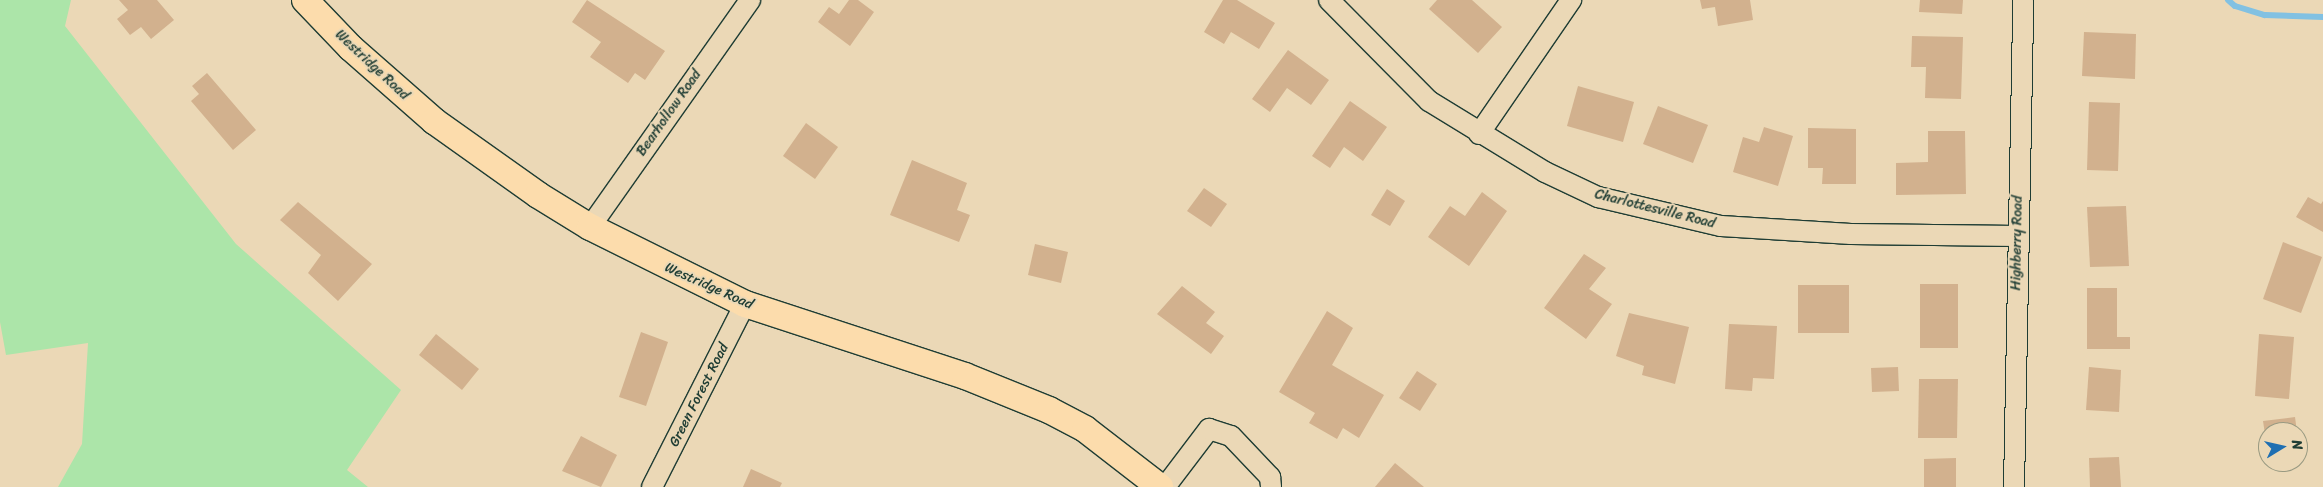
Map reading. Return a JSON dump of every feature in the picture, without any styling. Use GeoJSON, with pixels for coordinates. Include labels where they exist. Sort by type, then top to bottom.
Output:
{"type":"FeatureCollection","features":[{"type":"Feature","properties":{"kind":"main road","name":"Westridge Road"},"geometry":{"type":"LineString","coordinates":[[305,0],[351,48],[424,112],[538,196],[590,227],[745,304],[965,376],[1049,410],[1085,430],[1160,487]]}},
{"type":"Feature","properties":{"kind":"street","name":"Bearhollow Road"},"geometry":{"type":"LineString","coordinates":[[590,227],[750,0]]}},
{"type":"Feature","properties":{"kind":"street","name":"Charlottesville Road"},"geometry":{"type":"LineString","coordinates":[[1329,0],[1429,100],[1479,134],[1545,172],[1598,197],[1721,226],[1851,234],[2017,236]]}},
{"type":"Feature","properties":{"kind":"street"},"geometry":{"type":"LineString","coordinates":[[1479,134],[1571,0]]}},
{"type":"Feature","properties":{"kind":"street","name":"Highberry Road"},"geometry":{"type":"LineString","coordinates":[[2014,487],[2017,236],[2023,0]]}},
{"type":"Feature","properties":{"kind":"street","name":"Green Forest Road"},"geometry":{"type":"LineString","coordinates":[[652,487],[745,304]]}},
{"type":"Feature","properties":{"kind":"street"},"geometry":{"type":"LineString","coordinates":[[1165,487],[1208,429],[1231,436],[1270,477],[1271,487]]}},
{"type":"Feature","properties":{"kind":"green space"},"geometry":{"type":"Polygon","coordinates":[[[0,0],[71,0],[65,26],[236,244],[401,390],[347,470],[368,487],[58,487],[82,444],[88,343],[6,355],[0,322],[0,0]]]}},
{"type":"Feature","properties":{"kind":"building"},"geometry":{"type":"Polygon","coordinates":[[[119,0],[157,0],[174,20],[151,39],[141,27],[130,35],[117,19],[128,10],[119,0]]]}},
{"type":"Feature","properties":{"kind":"building"},"geometry":{"type":"Polygon","coordinates":[[[587,0],[665,51],[645,80],[635,73],[628,83],[590,57],[601,42],[572,22],[587,0]]]}},
{"type":"Feature","properties":{"kind":"building"},"geometry":{"type":"Polygon","coordinates":[[[849,0],[858,0],[874,12],[850,46],[818,22],[829,7],[839,14],[849,0]]]}},
{"type":"Feature","properties":{"kind":"building"},"geometry":{"type":"Polygon","coordinates":[[[1223,0],[1237,0],[1275,23],[1259,49],[1231,32],[1224,44],[1204,32],[1223,0]]]}},
{"type":"Feature","properties":{"kind":"building"},"geometry":{"type":"Polygon","coordinates":[[[1437,0],[1472,0],[1502,27],[1478,53],[1429,9],[1437,0]]]}},
{"type":"Feature","properties":{"kind":"building"},"geometry":{"type":"Polygon","coordinates":[[[1700,0],[1750,0],[1753,20],[1718,26],[1715,7],[1702,9],[1700,0]]]}},
{"type":"Feature","properties":{"kind":"building"},"geometry":{"type":"Polygon","coordinates":[[[1920,0],[1963,0],[1962,14],[1919,12],[1920,0]]]}},
{"type":"Feature","properties":{"kind":"building"},"geometry":{"type":"Polygon","coordinates":[[[2084,32],[2136,34],[2135,79],[2082,76],[2084,32]]]}},
{"type":"Feature","properties":{"kind":"building"},"geometry":{"type":"Polygon","coordinates":[[[1912,36],[1963,37],[1961,99],[1925,98],[1926,67],[1911,67],[1912,36]]]}},
{"type":"Feature","properties":{"kind":"building"},"geometry":{"type":"Polygon","coordinates":[[[1288,50],[1329,80],[1311,105],[1287,88],[1270,112],[1252,99],[1288,50]]]}},
{"type":"Feature","properties":{"kind":"building"},"geometry":{"type":"Polygon","coordinates":[[[207,73],[256,130],[233,150],[191,101],[199,94],[192,86],[207,73]]]}},
{"type":"Feature","properties":{"kind":"building"},"geometry":{"type":"Polygon","coordinates":[[[1578,86],[1634,102],[1623,142],[1567,126],[1578,86]]]}},
{"type":"Feature","properties":{"kind":"building"},"geometry":{"type":"Polygon","coordinates":[[[1350,101],[1387,127],[1363,161],[1344,147],[1330,168],[1312,156],[1350,101]]]}},
{"type":"Feature","properties":{"kind":"building"},"geometry":{"type":"Polygon","coordinates":[[[2089,102],[2120,103],[2118,171],[2087,170],[2089,102]]]}},
{"type":"Feature","properties":{"kind":"building"},"geometry":{"type":"Polygon","coordinates":[[[1658,106],[1708,125],[1693,163],[1643,144],[1658,106]]]}},
{"type":"Feature","properties":{"kind":"building"},"geometry":{"type":"Polygon","coordinates":[[[806,123],[838,147],[815,179],[783,156],[806,123]]]}},
{"type":"Feature","properties":{"kind":"building"},"geometry":{"type":"Polygon","coordinates":[[[1764,127],[1793,136],[1778,186],[1733,172],[1743,137],[1759,142],[1764,127]]]}},
{"type":"Feature","properties":{"kind":"building"},"geometry":{"type":"Polygon","coordinates":[[[1808,128],[1856,129],[1856,184],[1822,184],[1823,168],[1808,168],[1808,128]]]}},
{"type":"Feature","properties":{"kind":"building"},"geometry":{"type":"Polygon","coordinates":[[[1928,131],[1965,131],[1966,194],[1896,195],[1896,163],[1928,162],[1928,131]]]}},
{"type":"Feature","properties":{"kind":"building"},"geometry":{"type":"Polygon","coordinates":[[[912,160],[967,183],[957,210],[970,215],[959,242],[890,215],[912,160]]]}},
{"type":"Feature","properties":{"kind":"building"},"geometry":{"type":"Polygon","coordinates":[[[1204,188],[1227,204],[1211,227],[1187,211],[1204,188]]]}},
{"type":"Feature","properties":{"kind":"building"},"geometry":{"type":"Polygon","coordinates":[[[1387,189],[1405,201],[1390,226],[1371,215],[1387,189]]]}},
{"type":"Feature","properties":{"kind":"building"},"geometry":{"type":"Polygon","coordinates":[[[1482,192],[1507,211],[1469,266],[1428,237],[1450,206],[1465,216],[1482,192]]]}},
{"type":"Feature","properties":{"kind":"building"},"geometry":{"type":"Polygon","coordinates":[[[2308,197],[2321,204],[2323,201],[2323,232],[2296,217],[2308,197]]]}},
{"type":"Feature","properties":{"kind":"building"},"geometry":{"type":"Polygon","coordinates":[[[298,202],[372,264],[338,301],[308,273],[321,255],[280,220],[298,202]]]}},
{"type":"Feature","properties":{"kind":"building"},"geometry":{"type":"Polygon","coordinates":[[[2126,206],[2129,266],[2090,267],[2087,207],[2126,206]]]}},
{"type":"Feature","properties":{"kind":"building"},"geometry":{"type":"Polygon","coordinates":[[[2283,242],[2322,257],[2301,313],[2263,299],[2283,242]]]}},
{"type":"Feature","properties":{"kind":"building"},"geometry":{"type":"Polygon","coordinates":[[[1035,244],[1068,252],[1061,283],[1028,275],[1035,244]]]}},
{"type":"Feature","properties":{"kind":"building"},"geometry":{"type":"Polygon","coordinates":[[[1584,254],[1606,268],[1589,289],[1612,304],[1586,339],[1544,308],[1584,254]]]}},
{"type":"Feature","properties":{"kind":"building"},"geometry":{"type":"Polygon","coordinates":[[[1920,284],[1958,284],[1958,348],[1920,348],[1920,284]]]}},
{"type":"Feature","properties":{"kind":"building"},"geometry":{"type":"Polygon","coordinates":[[[1798,285],[1849,285],[1849,333],[1798,333],[1798,285]]]}},
{"type":"Feature","properties":{"kind":"building"},"geometry":{"type":"Polygon","coordinates":[[[1182,286],[1215,312],[1206,323],[1224,336],[1211,354],[1157,314],[1182,286]]]}},
{"type":"Feature","properties":{"kind":"building"},"geometry":{"type":"Polygon","coordinates":[[[2087,288],[2117,288],[2117,337],[2130,337],[2130,349],[2087,349],[2087,288]]]}},
{"type":"Feature","properties":{"kind":"building"},"geometry":{"type":"Polygon","coordinates":[[[1327,311],[1353,328],[1332,365],[1384,395],[1359,438],[1343,428],[1337,439],[1309,423],[1315,413],[1279,392],[1327,311]]]}},
{"type":"Feature","properties":{"kind":"building"},"geometry":{"type":"Polygon","coordinates":[[[1629,313],[1689,327],[1675,384],[1642,375],[1644,366],[1616,356],[1629,313]]]}},
{"type":"Feature","properties":{"kind":"building"},"geometry":{"type":"Polygon","coordinates":[[[1729,324],[1777,326],[1774,379],[1753,378],[1752,391],[1725,389],[1729,324]]]}},
{"type":"Feature","properties":{"kind":"building"},"geometry":{"type":"Polygon","coordinates":[[[641,332],[668,342],[646,406],[619,397],[641,332]]]}},
{"type":"Feature","properties":{"kind":"building"},"geometry":{"type":"Polygon","coordinates":[[[436,334],[479,369],[462,390],[419,355],[436,334]]]}},
{"type":"Feature","properties":{"kind":"building"},"geometry":{"type":"Polygon","coordinates":[[[2259,334],[2294,337],[2289,399],[2255,396],[2259,334]]]}},
{"type":"Feature","properties":{"kind":"building"},"geometry":{"type":"Polygon","coordinates":[[[1898,367],[1899,391],[1872,392],[1871,368],[1898,367]]]}},
{"type":"Feature","properties":{"kind":"building"},"geometry":{"type":"Polygon","coordinates":[[[2089,367],[2121,370],[2119,412],[2086,410],[2089,367]]]}},
{"type":"Feature","properties":{"kind":"building"},"geometry":{"type":"Polygon","coordinates":[[[1417,371],[1437,384],[1420,411],[1399,398],[1417,371]]]}},
{"type":"Feature","properties":{"kind":"building"},"geometry":{"type":"Polygon","coordinates":[[[1919,379],[1958,379],[1957,438],[1918,438],[1919,379]]]}},
{"type":"Feature","properties":{"kind":"building"},"geometry":{"type":"Polygon","coordinates":[[[2295,417],[2296,422],[2263,422],[2295,417]]]}},
{"type":"Feature","properties":{"kind":"building"},"geometry":{"type":"Polygon","coordinates":[[[581,436],[617,455],[601,487],[562,471],[581,436]]]}},
{"type":"Feature","properties":{"kind":"building"},"geometry":{"type":"Polygon","coordinates":[[[2119,457],[2121,487],[2090,487],[2089,458],[2119,457]]]}},
{"type":"Feature","properties":{"kind":"building"},"geometry":{"type":"Polygon","coordinates":[[[1956,458],[1956,487],[1924,487],[1924,459],[1956,458]]]}},
{"type":"Feature","properties":{"kind":"building"},"geometry":{"type":"Polygon","coordinates":[[[1395,463],[1424,487],[1375,487],[1395,463]]]}},
{"type":"Feature","properties":{"kind":"building"},"geometry":{"type":"Polygon","coordinates":[[[751,469],[782,483],[780,487],[743,487],[751,469]]]}},
{"type":"Feature","properties":{"kind":"waterway"},"geometry":{"type":"LineString","coordinates":[[2228,0],[2235,6],[2265,15],[2323,17]]}}]}
